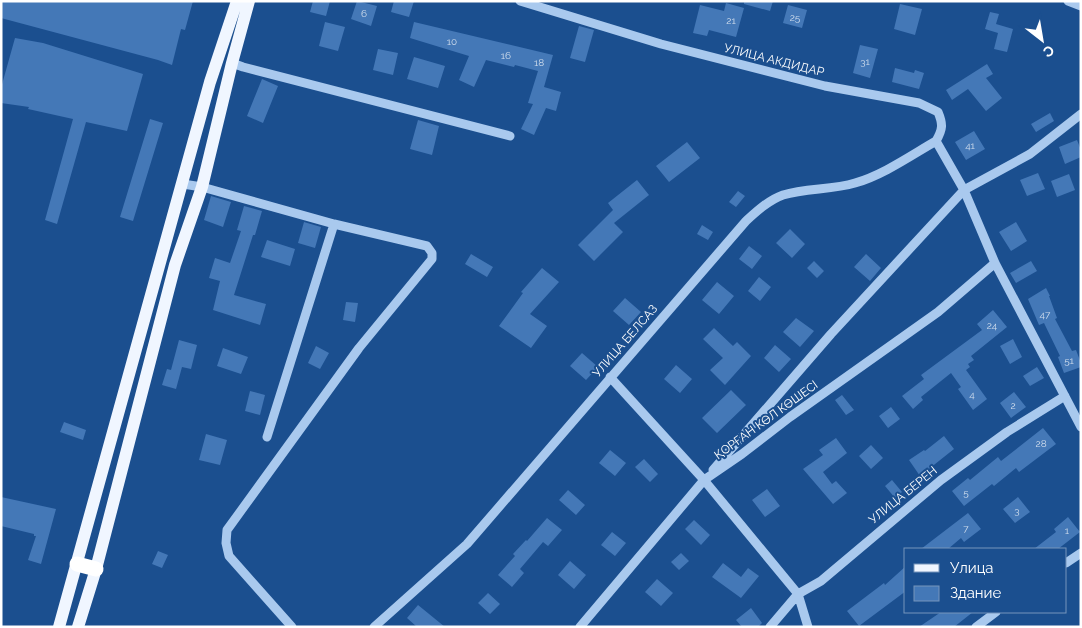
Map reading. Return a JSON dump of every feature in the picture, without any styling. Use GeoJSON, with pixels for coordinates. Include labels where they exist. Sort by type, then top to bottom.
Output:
{"type":"FeatureCollection","features":[{"type":"Feature","properties":{"kind":"highway"},"geometry":{"type":"LineString","coordinates":[[77,564],[96,569]]}},
{"type":"Feature","properties":{"kind":"main road"},"geometry":{"type":"LineString","coordinates":[[59,627],[210,82],[236,1]]}},
{"type":"Feature","properties":{"kind":"main road"},"geometry":{"type":"LineString","coordinates":[[78,627],[96,569],[175,265],[202,187],[232,62],[249,1]]}},
{"type":"Feature","properties":{"kind":"street","name":"УЛИЦА АКДИДАР"},"geometry":{"type":"LineString","coordinates":[[520,1],[709,57],[825,86],[918,103],[938,112],[942,123],[942,131],[936,141]]}},
{"type":"Feature","properties":{"kind":"street"},"geometry":{"type":"LineString","coordinates":[[1068,1],[1081,6]]}},
{"type":"Feature","properties":{"kind":"street"},"geometry":{"type":"LineString","coordinates":[[232,62],[243,67],[510,136]]}},
{"type":"Feature","properties":{"kind":"street"},"geometry":{"type":"LineString","coordinates":[[704,480],[831,334],[964,190],[1030,154],[1081,114]]}},
{"type":"Feature","properties":{"kind":"street"},"geometry":{"type":"LineString","coordinates":[[936,141],[964,190],[995,263],[1081,427]]}},
{"type":"Feature","properties":{"kind":"street","name":"УЛИЦА БЕЛСАЗ"},"geometry":{"type":"LineString","coordinates":[[374,627],[467,544],[610,377],[746,221],[758,210],[771,201],[793,193],[838,188],[856,183],[936,141]]}},
{"type":"Feature","properties":{"kind":"street"},"geometry":{"type":"LineString","coordinates":[[182,184],[202,187],[334,224],[426,246],[432,253],[432,259],[359,348],[227,530],[228,556],[292,627]]}},
{"type":"Feature","properties":{"kind":"street"},"geometry":{"type":"LineString","coordinates":[[267,437],[334,224]]}},
{"type":"Feature","properties":{"kind":"street","name":"ҚОРҒАН КӨЛ КӨШЕСІ"},"geometry":{"type":"LineString","coordinates":[[580,627],[704,480],[938,312],[995,263]]}},
{"type":"Feature","properties":{"kind":"street"},"geometry":{"type":"LineString","coordinates":[[610,377],[704,480],[798,594],[808,627]]}},
{"type":"Feature","properties":{"kind":"street","name":"УЛИЦА БЕРЕН"},"geometry":{"type":"LineString","coordinates":[[770,627],[798,594],[821,580],[941,480],[1008,432],[1065,396]]}},
{"type":"Feature","properties":{"kind":"street"},"geometry":{"type":"LineString","coordinates":[[1067,563],[1081,553]]}},
{"type":"Feature","properties":{"kind":"street"},"geometry":{"type":"LineString","coordinates":[[976,627],[995,613]]}},
{"type":"Feature","properties":{"kind":"building"},"geometry":{"type":"Polygon","coordinates":[[[1,1],[193,1],[185,30],[181,29],[172,65],[1,18],[1,1]]]}},
{"type":"Feature","properties":{"kind":"building"},"geometry":{"type":"Polygon","coordinates":[[[313,1],[330,1],[326,16],[310,12],[313,1]]]}},
{"type":"Feature","properties":{"kind":"building"},"geometry":{"type":"Polygon","coordinates":[[[357,1],[377,6],[371,26],[351,19],[357,1]]]}},
{"type":"Feature","properties":{"kind":"building"},"geometry":{"type":"Polygon","coordinates":[[[394,1],[414,1],[409,17],[391,12],[394,1]]]}},
{"type":"Feature","properties":{"kind":"building"},"geometry":{"type":"Polygon","coordinates":[[[744,1],[773,1],[770,11],[744,4],[744,1]]]}},
{"type":"Feature","properties":{"kind":"building"},"geometry":{"type":"Polygon","coordinates":[[[726,3],[744,8],[736,37],[709,30],[707,36],[693,33],[700,5],[724,11],[726,3]]]}},
{"type":"Feature","properties":{"kind":"building"},"geometry":{"type":"Polygon","coordinates":[[[900,4],[922,9],[915,35],[894,29],[900,4]]]}},
{"type":"Feature","properties":{"kind":"building"},"geometry":{"type":"Polygon","coordinates":[[[788,5],[807,10],[802,28],[783,23],[788,5]]]}},
{"type":"Feature","properties":{"kind":"building"},"geometry":{"type":"Polygon","coordinates":[[[990,12],[999,14],[996,24],[1013,29],[1007,52],[994,49],[998,33],[985,29],[990,12]]]}},
{"type":"Feature","properties":{"kind":"building"},"geometry":{"type":"Polygon","coordinates":[[[325,22],[345,27],[338,51],[319,46],[325,22]]]}},
{"type":"Feature","properties":{"kind":"building"},"geometry":{"type":"Polygon","coordinates":[[[414,22],[553,55],[544,87],[561,92],[556,111],[546,108],[534,135],[521,129],[533,104],[528,103],[538,71],[486,60],[474,87],[459,80],[469,56],[410,38],[414,22]]]}},
{"type":"Feature","properties":{"kind":"building"},"geometry":{"type":"Polygon","coordinates":[[[579,26],[594,30],[585,62],[570,58],[579,26]]]}},
{"type":"Feature","properties":{"kind":"building"},"geometry":{"type":"Polygon","coordinates":[[[15,38],[43,43],[143,74],[127,131],[86,122],[57,224],[45,220],[73,119],[28,109],[29,107],[1,103],[1,88],[15,38]]]}},
{"type":"Feature","properties":{"kind":"building"},"geometry":{"type":"Polygon","coordinates":[[[860,45],[878,49],[870,78],[853,73],[860,45]]]}},
{"type":"Feature","properties":{"kind":"building"},"geometry":{"type":"Polygon","coordinates":[[[378,49],[398,53],[393,75],[373,70],[378,49]]]}},
{"type":"Feature","properties":{"kind":"building"},"geometry":{"type":"Polygon","coordinates":[[[414,57],[445,66],[438,88],[407,79],[414,57]]]}},
{"type":"Feature","properties":{"kind":"building"},"geometry":{"type":"Polygon","coordinates":[[[987,64],[993,74],[986,78],[1002,98],[986,111],[968,89],[952,100],[946,90],[987,64]]]}},
{"type":"Feature","properties":{"kind":"building"},"geometry":{"type":"Polygon","coordinates":[[[895,68],[914,73],[915,70],[924,73],[919,89],[892,82],[895,68]]]}},
{"type":"Feature","properties":{"kind":"building"},"geometry":{"type":"Polygon","coordinates":[[[262,79],[278,86],[263,123],[247,116],[262,79]]]}},
{"type":"Feature","properties":{"kind":"building"},"geometry":{"type":"Polygon","coordinates":[[[1050,113],[1054,121],[1036,132],[1031,124],[1050,113]]]}},
{"type":"Feature","properties":{"kind":"building"},"geometry":{"type":"Polygon","coordinates":[[[150,119],[163,123],[133,221],[120,217],[150,119]]]}},
{"type":"Feature","properties":{"kind":"building"},"geometry":{"type":"Polygon","coordinates":[[[418,120],[439,126],[432,155],[410,149],[418,120]]]}},
{"type":"Feature","properties":{"kind":"building"},"geometry":{"type":"Polygon","coordinates":[[[974,131],[985,149],[966,160],[955,142],[974,131]]]}},
{"type":"Feature","properties":{"kind":"building"},"geometry":{"type":"Polygon","coordinates":[[[1077,140],[1081,150],[1081,157],[1065,164],[1059,147],[1077,140]]]}},
{"type":"Feature","properties":{"kind":"building"},"geometry":{"type":"Polygon","coordinates":[[[687,142],[700,158],[669,182],[656,166],[687,142]]]}},
{"type":"Feature","properties":{"kind":"building"},"geometry":{"type":"Polygon","coordinates":[[[1038,173],[1045,189],[1027,196],[1020,180],[1038,173]]]}},
{"type":"Feature","properties":{"kind":"building"},"geometry":{"type":"Polygon","coordinates":[[[1069,174],[1075,190],[1057,197],[1051,181],[1069,174]]]}},
{"type":"Feature","properties":{"kind":"building"},"geometry":{"type":"Polygon","coordinates":[[[637,180],[649,195],[614,223],[623,232],[594,261],[578,245],[613,210],[608,203],[637,180]]]}},
{"type":"Feature","properties":{"kind":"building"},"geometry":{"type":"Polygon","coordinates":[[[738,191],[745,196],[736,207],[729,202],[738,191]]]}},
{"type":"Feature","properties":{"kind":"building"},"geometry":{"type":"Polygon","coordinates":[[[211,196],[231,202],[223,227],[204,220],[211,196]]]}},
{"type":"Feature","properties":{"kind":"building"},"geometry":{"type":"Polygon","coordinates":[[[244,206],[262,211],[234,295],[266,304],[260,325],[213,310],[220,281],[209,278],[215,258],[230,263],[241,231],[237,230],[244,206]]]}},
{"type":"Feature","properties":{"kind":"building"},"geometry":{"type":"Polygon","coordinates":[[[304,222],[321,227],[315,248],[298,243],[304,222]]]}},
{"type":"Feature","properties":{"kind":"building"},"geometry":{"type":"Polygon","coordinates":[[[1016,222],[1027,241],[1011,251],[999,232],[1016,222]]]}},
{"type":"Feature","properties":{"kind":"building"},"geometry":{"type":"Polygon","coordinates":[[[702,225],[713,232],[708,240],[697,234],[702,225]]]}},
{"type":"Feature","properties":{"kind":"building"},"geometry":{"type":"Polygon","coordinates":[[[790,229],[805,244],[792,258],[776,243],[790,229]]]}},
{"type":"Feature","properties":{"kind":"building"},"geometry":{"type":"Polygon","coordinates":[[[267,240],[295,249],[290,266],[261,257],[267,240]]]}},
{"type":"Feature","properties":{"kind":"building"},"geometry":{"type":"Polygon","coordinates":[[[749,246],[762,256],[752,269],[739,259],[749,246]]]}},
{"type":"Feature","properties":{"kind":"building"},"geometry":{"type":"Polygon","coordinates":[[[471,254],[493,267],[487,277],[465,264],[471,254]]]}},
{"type":"Feature","properties":{"kind":"building"},"geometry":{"type":"Polygon","coordinates":[[[866,254],[881,268],[870,281],[854,267],[866,254]]]}},
{"type":"Feature","properties":{"kind":"building"},"geometry":{"type":"Polygon","coordinates":[[[814,261],[824,271],[817,278],[807,268],[814,261]]]}},
{"type":"Feature","properties":{"kind":"building"},"geometry":{"type":"Polygon","coordinates":[[[1031,261],[1037,271],[1016,283],[1010,273],[1031,261]]]}},
{"type":"Feature","properties":{"kind":"building"},"geometry":{"type":"Polygon","coordinates":[[[542,268],[559,282],[530,314],[547,326],[531,348],[499,326],[523,293],[521,292],[542,268]]]}},
{"type":"Feature","properties":{"kind":"building"},"geometry":{"type":"Polygon","coordinates":[[[759,277],[771,287],[760,301],[748,291],[759,277]]]}},
{"type":"Feature","properties":{"kind":"building"},"geometry":{"type":"Polygon","coordinates":[[[717,282],[734,296],[719,314],[702,300],[717,282]]]}},
{"type":"Feature","properties":{"kind":"building"},"geometry":{"type":"Polygon","coordinates":[[[1046,288],[1057,318],[1055,319],[1072,351],[1076,350],[1081,363],[1081,367],[1064,373],[1058,357],[1060,356],[1044,323],[1039,325],[1028,299],[1046,288]]]}},
{"type":"Feature","properties":{"kind":"building"},"geometry":{"type":"Polygon","coordinates":[[[625,298],[641,312],[629,325],[613,311],[625,298]]]}},
{"type":"Feature","properties":{"kind":"building"},"geometry":{"type":"Polygon","coordinates":[[[346,302],[358,303],[355,322],[343,320],[346,302]]]}},
{"type":"Feature","properties":{"kind":"building"},"geometry":{"type":"Polygon","coordinates":[[[993,310],[1007,327],[971,356],[974,360],[968,364],[970,367],[966,370],[987,399],[973,410],[958,389],[961,387],[951,373],[921,397],[923,400],[913,409],[902,396],[924,379],[921,375],[982,330],[977,324],[993,310]]]}},
{"type":"Feature","properties":{"kind":"building"},"geometry":{"type":"Polygon","coordinates":[[[796,318],[814,331],[800,347],[783,332],[796,318]]]}},
{"type":"Feature","properties":{"kind":"building"},"geometry":{"type":"Polygon","coordinates":[[[714,328],[733,346],[737,342],[751,356],[725,385],[710,370],[723,358],[703,339],[714,328]]]}},
{"type":"Feature","properties":{"kind":"building"},"geometry":{"type":"Polygon","coordinates":[[[1013,339],[1022,357],[1010,364],[1000,346],[1013,339]]]}},
{"type":"Feature","properties":{"kind":"building"},"geometry":{"type":"Polygon","coordinates":[[[179,340],[197,345],[191,369],[182,367],[176,389],[162,385],[167,369],[171,370],[179,340]]]}},
{"type":"Feature","properties":{"kind":"building"},"geometry":{"type":"Polygon","coordinates":[[[775,345],[791,359],[779,372],[764,358],[775,345]]]}},
{"type":"Feature","properties":{"kind":"building"},"geometry":{"type":"Polygon","coordinates":[[[316,346],[329,353],[320,369],[308,363],[316,346]]]}},
{"type":"Feature","properties":{"kind":"building"},"geometry":{"type":"Polygon","coordinates":[[[223,348],[248,357],[241,374],[217,366],[223,348]]]}},
{"type":"Feature","properties":{"kind":"building"},"geometry":{"type":"Polygon","coordinates":[[[582,353],[598,367],[586,380],[570,366],[582,353]]]}},
{"type":"Feature","properties":{"kind":"building"},"geometry":{"type":"Polygon","coordinates":[[[676,365],[692,379],[680,393],[664,379],[676,365]]]}},
{"type":"Feature","properties":{"kind":"building"},"geometry":{"type":"Polygon","coordinates":[[[1037,367],[1044,378],[1030,386],[1023,376],[1037,367]]]}},
{"type":"Feature","properties":{"kind":"building"},"geometry":{"type":"Polygon","coordinates":[[[731,390],[746,405],[717,433],[702,418],[731,390]]]}},
{"type":"Feature","properties":{"kind":"building"},"geometry":{"type":"Polygon","coordinates":[[[250,391],[265,395],[260,415],[245,411],[250,391]]]}},
{"type":"Feature","properties":{"kind":"building"},"geometry":{"type":"Polygon","coordinates":[[[1014,392],[1026,407],[1011,418],[1000,403],[1014,392]]]}},
{"type":"Feature","properties":{"kind":"building"},"geometry":{"type":"Polygon","coordinates":[[[842,395],[854,410],[846,415],[835,400],[842,395]]]}},
{"type":"Feature","properties":{"kind":"building"},"geometry":{"type":"Polygon","coordinates":[[[891,407],[900,419],[888,428],[879,416],[891,407]]]}},
{"type":"Feature","properties":{"kind":"building"},"geometry":{"type":"Polygon","coordinates":[[[64,422],[86,430],[83,440],[60,432],[64,422]]]}},
{"type":"Feature","properties":{"kind":"building"},"geometry":{"type":"Polygon","coordinates":[[[1043,428],[1056,444],[1019,472],[1016,468],[994,486],[992,484],[964,506],[952,491],[968,478],[970,480],[998,457],[1001,461],[1043,428]]]}},
{"type":"Feature","properties":{"kind":"building"},"geometry":{"type":"Polygon","coordinates":[[[206,434],[227,440],[220,465],[199,460],[206,434]]]}},
{"type":"Feature","properties":{"kind":"building"},"geometry":{"type":"Polygon","coordinates":[[[944,436],[954,449],[920,476],[909,460],[925,451],[944,436]]]}},
{"type":"Feature","properties":{"kind":"building"},"geometry":{"type":"Polygon","coordinates":[[[836,438],[847,453],[823,472],[832,484],[836,481],[847,493],[833,504],[803,469],[823,455],[819,450],[836,438]]]}},
{"type":"Feature","properties":{"kind":"building"},"geometry":{"type":"Polygon","coordinates":[[[871,445],[883,458],[871,469],[859,456],[871,445]]]}},
{"type":"Feature","properties":{"kind":"building"},"geometry":{"type":"Polygon","coordinates":[[[610,450],[626,463],[615,476],[599,463],[610,450]]]}},
{"type":"Feature","properties":{"kind":"building"},"geometry":{"type":"Polygon","coordinates":[[[644,459],[658,474],[650,482],[635,467],[644,459]]]}},
{"type":"Feature","properties":{"kind":"building"},"geometry":{"type":"Polygon","coordinates":[[[892,480],[902,492],[895,498],[885,486],[892,480]]]}},
{"type":"Feature","properties":{"kind":"building"},"geometry":{"type":"Polygon","coordinates":[[[767,489],[780,506],[765,517],[752,500],[767,489]]]}},
{"type":"Feature","properties":{"kind":"building"},"geometry":{"type":"Polygon","coordinates":[[[568,490],[585,505],[576,515],[559,500],[568,490]]]}},
{"type":"Feature","properties":{"kind":"building"},"geometry":{"type":"Polygon","coordinates":[[[1,497],[56,509],[41,564],[28,560],[36,536],[34,534],[1,526],[1,497]]]}},
{"type":"Feature","properties":{"kind":"building"},"geometry":{"type":"Polygon","coordinates":[[[1018,497],[1030,512],[1015,523],[1003,509],[1018,497]]]}},
{"type":"Feature","properties":{"kind":"building"},"geometry":{"type":"Polygon","coordinates":[[[968,513],[981,529],[964,542],[961,538],[949,548],[922,548],[968,513]]]}},
{"type":"Feature","properties":{"kind":"building"},"geometry":{"type":"Polygon","coordinates":[[[1068,517],[1080,532],[1059,548],[1035,548],[1056,532],[1054,529],[1068,517]]]}},
{"type":"Feature","properties":{"kind":"building"},"geometry":{"type":"Polygon","coordinates":[[[547,518],[562,530],[548,546],[543,542],[520,569],[524,573],[512,587],[498,575],[515,556],[513,554],[547,518]]]}},
{"type":"Feature","properties":{"kind":"building"},"geometry":{"type":"Polygon","coordinates":[[[694,520],[710,535],[701,545],[685,529],[694,520]]]}},
{"type":"Feature","properties":{"kind":"building"},"geometry":{"type":"Polygon","coordinates":[[[612,532],[626,543],[615,556],[601,545],[612,532]]]}},
{"type":"Feature","properties":{"kind":"building"},"geometry":{"type":"Polygon","coordinates":[[[158,551],[168,555],[162,568],[152,564],[158,551]]]}},
{"type":"Feature","properties":{"kind":"building"},"geometry":{"type":"Polygon","coordinates":[[[681,553],[689,561],[679,570],[671,562],[681,553]]]}},
{"type":"Feature","properties":{"kind":"building"},"geometry":{"type":"Polygon","coordinates":[[[570,561],[586,575],[574,589],[558,575],[570,561]]]}},
{"type":"Feature","properties":{"kind":"building"},"geometry":{"type":"Polygon","coordinates":[[[723,563],[741,577],[748,568],[759,576],[741,598],[712,577],[723,563]]]}},
{"type":"Feature","properties":{"kind":"building"},"geometry":{"type":"Polygon","coordinates":[[[904,568],[904,592],[859,626],[847,611],[884,583],[885,585],[904,568]]]}},
{"type":"Feature","properties":{"kind":"building"},"geometry":{"type":"Polygon","coordinates":[[[657,579],[673,593],[661,606],[645,592],[657,579]]]}},
{"type":"Feature","properties":{"kind":"building"},"geometry":{"type":"Polygon","coordinates":[[[488,593],[500,604],[490,614],[478,603],[488,593]]]}},
{"type":"Feature","properties":{"kind":"building"},"geometry":{"type":"Polygon","coordinates":[[[418,605],[445,627],[417,627],[407,618],[418,605]]]}},
{"type":"Feature","properties":{"kind":"building"},"geometry":{"type":"Polygon","coordinates":[[[751,608],[762,623],[758,627],[742,627],[736,620],[751,608]]]}},
{"type":"Feature","properties":{"kind":"building"},"geometry":{"type":"Polygon","coordinates":[[[940,613],[972,613],[954,627],[919,627],[940,613]]]}}]}
